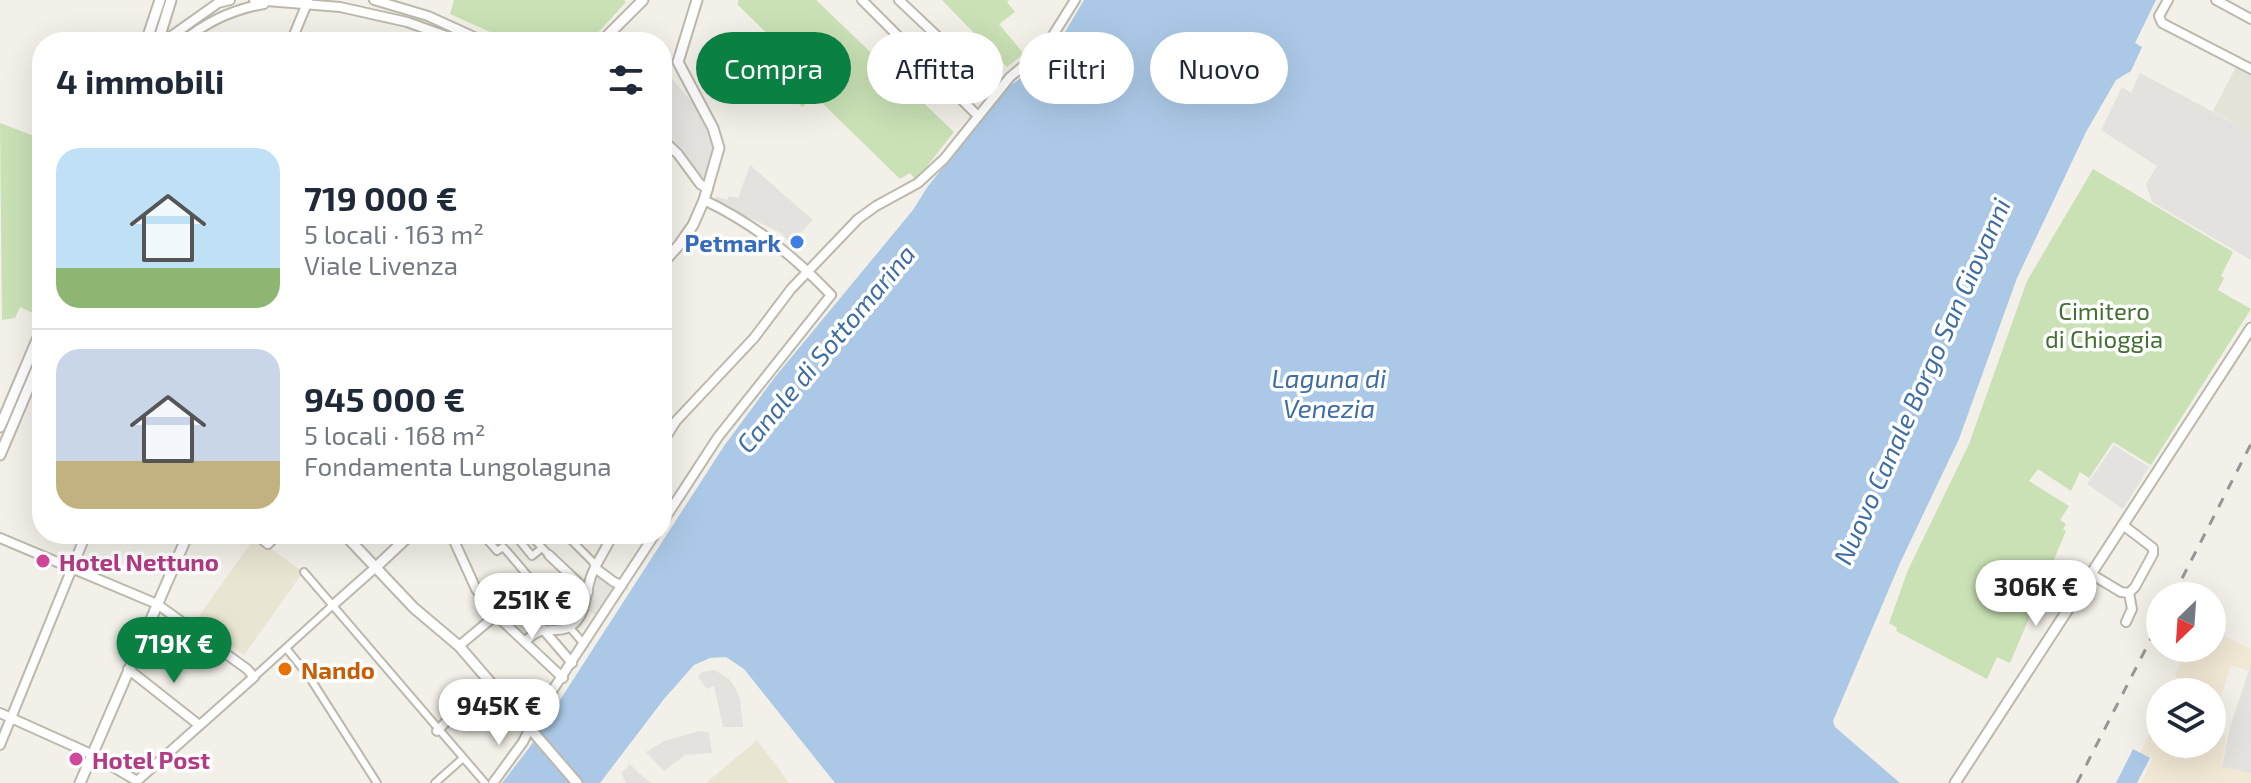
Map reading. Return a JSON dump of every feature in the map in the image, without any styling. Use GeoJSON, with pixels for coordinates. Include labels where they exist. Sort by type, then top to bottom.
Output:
{"type":"FeatureCollection","features":[{"type":"Feature","properties":{"kind":"street"},"geometry":{"type":"LineString","coordinates":[[149,32],[160,0]]}},
{"type":"Feature","properties":{"kind":"street"},"geometry":{"type":"LineString","coordinates":[[163,32],[171,0]]}},
{"type":"Feature","properties":{"kind":"street"},"geometry":{"type":"LineString","coordinates":[[175,32],[218,3],[230,0]]}},
{"type":"Feature","properties":{"kind":"street"},"geometry":{"type":"LineString","coordinates":[[254,0],[340,7],[432,32]]}},
{"type":"Feature","properties":{"kind":"street"},"geometry":{"type":"LineString","coordinates":[[374,0],[399,4],[463,32]]}},
{"type":"Feature","properties":{"kind":"street"},"geometry":{"type":"LineString","coordinates":[[628,15],[636,0]]}},
{"type":"Feature","properties":{"kind":"street"},"geometry":{"type":"LineString","coordinates":[[611,32],[643,0]]}},
{"type":"Feature","properties":{"kind":"street"},"geometry":{"type":"LineString","coordinates":[[672,253],[686,237],[704,200],[718,155],[713,128],[678,62],[697,0]]}},
{"type":"Feature","properties":{"kind":"street"},"geometry":{"type":"LineString","coordinates":[[862,0],[978,116]]}},
{"type":"Feature","properties":{"kind":"street"},"geometry":{"type":"LineString","coordinates":[[899,0],[933,32]]}},
{"type":"Feature","properties":{"kind":"street"},"geometry":{"type":"LineString","coordinates":[[672,427],[754,338],[807,271],[858,219],[918,183],[944,159],[1010,77],[1045,48],[1075,0]]}},
{"type":"Feature","properties":{"kind":"street"},"geometry":{"type":"LineString","coordinates":[[2168,0],[2159,16],[2160,20],[2251,69]]}},
{"type":"Feature","properties":{"kind":"street"},"geometry":{"type":"LineString","coordinates":[[2216,0],[2251,19]]}},
{"type":"Feature","properties":{"kind":"street"},"geometry":{"type":"LineString","coordinates":[[295,32],[307,2]]}},
{"type":"Feature","properties":{"kind":"street"},"geometry":{"type":"LineString","coordinates":[[194,32],[226,14],[270,3]]}},
{"type":"Feature","properties":{"kind":"street"},"geometry":{"type":"LineString","coordinates":[[395,20],[399,4]]}},
{"type":"Feature","properties":{"kind":"street"},"geometry":{"type":"LineString","coordinates":[[672,148],[700,184],[708,189]]}},
{"type":"Feature","properties":{"kind":"street"},"geometry":{"type":"LineString","coordinates":[[672,499],[831,295],[774,241],[743,220],[704,200]]}},
{"type":"Feature","properties":{"kind":"street"},"geometry":{"type":"LineString","coordinates":[[1955,783],[2251,328]]}},
{"type":"Feature","properties":{"kind":"street"},"geometry":{"type":"LineString","coordinates":[[0,427],[32,371]]}},
{"type":"Feature","properties":{"kind":"street"},"geometry":{"type":"LineString","coordinates":[[0,455],[32,375]]}},
{"type":"Feature","properties":{"kind":"street"},"geometry":{"type":"LineString","coordinates":[[2123,525],[2153,548],[2153,554],[2129,593]]}},
{"type":"Feature","properties":{"kind":"street"},"geometry":{"type":"LineString","coordinates":[[0,538],[157,604],[254,677]]}},
{"type":"Feature","properties":{"kind":"street"},"geometry":{"type":"LineString","coordinates":[[0,745],[82,544]]}},
{"type":"Feature","properties":{"kind":"street"},"geometry":{"type":"LineString","coordinates":[[80,783],[184,544]]}},
{"type":"Feature","properties":{"kind":"street"},"geometry":{"type":"LineString","coordinates":[[354,544],[414,608],[459,646],[577,783]]}},
{"type":"Feature","properties":{"kind":"street"},"geometry":{"type":"LineString","coordinates":[[0,713],[91,754],[136,782],[335,608],[400,544]]}},
{"type":"Feature","properties":{"kind":"street"},"geometry":{"type":"LineString","coordinates":[[456,544],[476,589],[496,615],[563,678]]}},
{"type":"Feature","properties":{"kind":"street"},"geometry":{"type":"LineString","coordinates":[[491,544],[497,551],[503,547],[584,644]]}},
{"type":"Feature","properties":{"kind":"street"},"geometry":{"type":"LineString","coordinates":[[522,544],[532,556],[545,551]]}},
{"type":"Feature","properties":{"kind":"street"},"geometry":{"type":"LineString","coordinates":[[538,544],[588,592]]}},
{"type":"Feature","properties":{"kind":"street"},"geometry":{"type":"LineString","coordinates":[[575,544],[595,568],[622,585]]}},
{"type":"Feature","properties":{"kind":"street"},"geometry":{"type":"LineString","coordinates":[[525,642],[531,634],[543,629],[569,627],[579,616],[595,568],[608,544]]}},
{"type":"Feature","properties":{"kind":"street"},"geometry":{"type":"LineString","coordinates":[[493,783],[534,730],[572,663],[649,544]]}},
{"type":"Feature","properties":{"kind":"street"},"geometry":{"type":"LineString","coordinates":[[304,572],[437,731],[485,783]]}},
{"type":"Feature","properties":{"kind":"street"},"geometry":{"type":"LineString","coordinates":[[2091,574],[2121,592],[2129,593]]}},
{"type":"Feature","properties":{"kind":"street"},"geometry":{"type":"LineString","coordinates":[[2126,622],[2132,609],[2129,593]]}},
{"type":"Feature","properties":{"kind":"street"},"geometry":{"type":"LineString","coordinates":[[516,598],[572,663]]}},
{"type":"Feature","properties":{"kind":"street"},"geometry":{"type":"LineString","coordinates":[[459,646],[496,615]]}},
{"type":"Feature","properties":{"kind":"street"},"geometry":{"type":"LineString","coordinates":[[286,648],[310,678],[377,783]]}},
{"type":"Feature","properties":{"kind":"street"},"geometry":{"type":"LineString","coordinates":[[128,669],[199,725]]}},
{"type":"Feature","properties":{"kind":"street"},"geometry":{"type":"LineString","coordinates":[[437,731],[488,679]]}},
{"type":"Feature","properties":{"kind":"street"},"geometry":{"type":"LineString","coordinates":[[435,783],[462,759]]}},
{"type":"Feature","properties":{"kind":"shaded area"},"geometry":{"type":"Polygon","coordinates":[[[2237,65],[2251,72],[2251,132],[2213,111],[2237,65]]]}},
{"type":"Feature","properties":{"kind":"shaded area"},"geometry":{"type":"Polygon","coordinates":[[[2140,73],[2251,132],[2251,260],[2152,202],[2146,184],[2157,166],[2101,130],[2122,87],[2131,93],[2140,73]]]}},
{"type":"Feature","properties":{"kind":"shaded area"},"geometry":{"type":"Polygon","coordinates":[[[672,79],[695,106],[713,148],[705,178],[672,140],[672,79]]]}},
{"type":"Feature","properties":{"kind":"shaded area"},"geometry":{"type":"Polygon","coordinates":[[[750,165],[813,220],[793,241],[715,201],[716,196],[727,200],[729,196],[738,198],[750,165]]]}},
{"type":"Feature","properties":{"kind":"shaded area"},"geometry":{"type":"Polygon","coordinates":[[[2114,445],[2149,467],[2123,509],[2087,484],[2114,445]]]}},
{"type":"Feature","properties":{"kind":"shaded area"},"geometry":{"type":"Polygon","coordinates":[[[250,544],[265,544],[303,572],[244,655],[196,620],[250,544]]]}},
{"type":"Feature","properties":{"kind":"shaded area"},"geometry":{"type":"Polygon","coordinates":[[[595,575],[614,586],[595,615],[585,607],[595,575]]]}},
{"type":"Feature","properties":{"kind":"shaded area"},"geometry":{"type":"Polygon","coordinates":[[[2226,637],[2251,649],[2248,671],[2231,665],[2226,681],[2226,678],[2178,678],[2175,675],[2182,662],[2226,662],[2226,637]]]}},
{"type":"Feature","properties":{"kind":"shaded area"},"geometry":{"type":"Polygon","coordinates":[[[2251,664],[2251,773],[2222,767],[2230,727],[2251,664]]]}},
{"type":"Feature","properties":{"kind":"shaded area"},"geometry":{"type":"Polygon","coordinates":[[[715,670],[729,679],[736,689],[743,727],[723,727],[714,686],[707,689],[698,677],[702,672],[715,670]]]}},
{"type":"Feature","properties":{"kind":"shaded area"},"geometry":{"type":"Polygon","coordinates":[[[699,731],[709,732],[712,753],[685,755],[664,771],[646,752],[664,741],[699,731]]]}},
{"type":"Feature","properties":{"kind":"shaded area"},"geometry":{"type":"Polygon","coordinates":[[[757,740],[789,783],[706,783],[757,740]]]}},
{"type":"Feature","properties":{"kind":"shaded area"},"geometry":{"type":"Polygon","coordinates":[[[2146,741],[2146,756],[2140,753],[2146,741]]]}},
{"type":"Feature","properties":{"kind":"shaded area"},"geometry":{"type":"Polygon","coordinates":[[[2223,758],[2222,767],[2251,773],[2251,783],[2141,783],[2153,759],[2223,758]]]}},
{"type":"Feature","properties":{"kind":"shaded area"},"geometry":{"type":"Polygon","coordinates":[[[630,764],[651,783],[626,783],[621,773],[630,764]]]}},
{"type":"Feature","properties":{"kind":"green space"},"geometry":{"type":"Polygon","coordinates":[[[454,0],[626,2],[599,32],[490,32],[450,14],[454,0]]]}},
{"type":"Feature","properties":{"kind":"green space"},"geometry":{"type":"Polygon","coordinates":[[[738,0],[816,0],[849,32],[766,32],[738,5],[738,0]]]}},
{"type":"Feature","properties":{"kind":"green space"},"geometry":{"type":"Polygon","coordinates":[[[942,0],[1009,0],[1007,2],[1015,12],[999,24],[1019,48],[1019,58],[1007,67],[1003,63],[1003,32],[973,32],[942,0]]]}},
{"type":"Feature","properties":{"kind":"green space"},"geometry":{"type":"Polygon","coordinates":[[[851,33],[867,49],[867,104],[925,104],[954,132],[916,180],[910,173],[900,179],[823,104],[851,104],[851,33]]]}},
{"type":"Feature","properties":{"kind":"green space"},"geometry":{"type":"Polygon","coordinates":[[[0,123],[32,135],[32,313],[20,307],[15,318],[2,320],[0,123]]]}},
{"type":"Feature","properties":{"kind":"green space","name":"Cimitero di Chioggia"},"geometry":{"type":"Polygon","coordinates":[[[2093,169],[2233,252],[2218,290],[2251,309],[2151,465],[2113,442],[2089,478],[2080,472],[2071,491],[2038,469],[2029,481],[2069,506],[2060,520],[2066,524],[2063,529],[2066,531],[2010,663],[1997,657],[1987,679],[1896,631],[1897,628],[1889,623],[1908,570],[1969,444],[2027,281],[2093,169]]]}},
{"type":"Feature","properties":{"kind":"water","name":"Laguna di Venezia"},"geometry":{"type":"Polygon","coordinates":[[[1084,0],[2156,0],[2135,43],[2142,47],[2131,71],[2116,80],[2086,132],[2017,278],[1959,439],[1900,563],[1833,721],[1835,727],[1900,783],[835,783],[744,669],[726,657],[710,658],[694,665],[600,783],[502,783],[529,748],[661,544],[672,544],[672,527],[724,446],[775,377],[913,210],[928,186],[995,104],[1003,104],[1003,95],[1019,79],[1019,104],[1134,104],[1134,32],[1065,32],[1084,0]]]}},
{"type":"Feature","properties":{"kind":"water"},"geometry":{"type":"Polygon","coordinates":[[[2133,749],[2150,758],[2137,783],[2116,783],[2133,749]]]}},
{"type":"Feature","properties":{"kind":"railway"},"geometry":{"type":"LineString","coordinates":[[2180,582],[2251,444]]}},
{"type":"Feature","properties":{"kind":"railway"},"geometry":{"type":"LineString","coordinates":[[2077,783],[2146,648]]}},
{"type":"Feature","properties":{"kind":"place","name":"Petmark"},"geometry":{"type":"Point","coordinates":[797,242]}},
{"type":"Feature","properties":{"kind":"place","name":"Hotel Nettuno"},"geometry":{"type":"Point","coordinates":[43,561]}},
{"type":"Feature","properties":{"kind":"place","name":"Nando"},"geometry":{"type":"Point","coordinates":[285,669]}},
{"type":"Feature","properties":{"kind":"place","name":"Hotel Post"},"geometry":{"type":"Point","coordinates":[76,759]}},
{"type":"Feature","properties":{"kind":"water label","name":"Canale di Sottomarina"},"geometry":{"type":"Point","coordinates":[825,348]}},
{"type":"Feature","properties":{"kind":"water label","name":"Nuovo Canale Borgo San Giovanni"},"geometry":{"type":"Point","coordinates":[1921,381]}}]}
